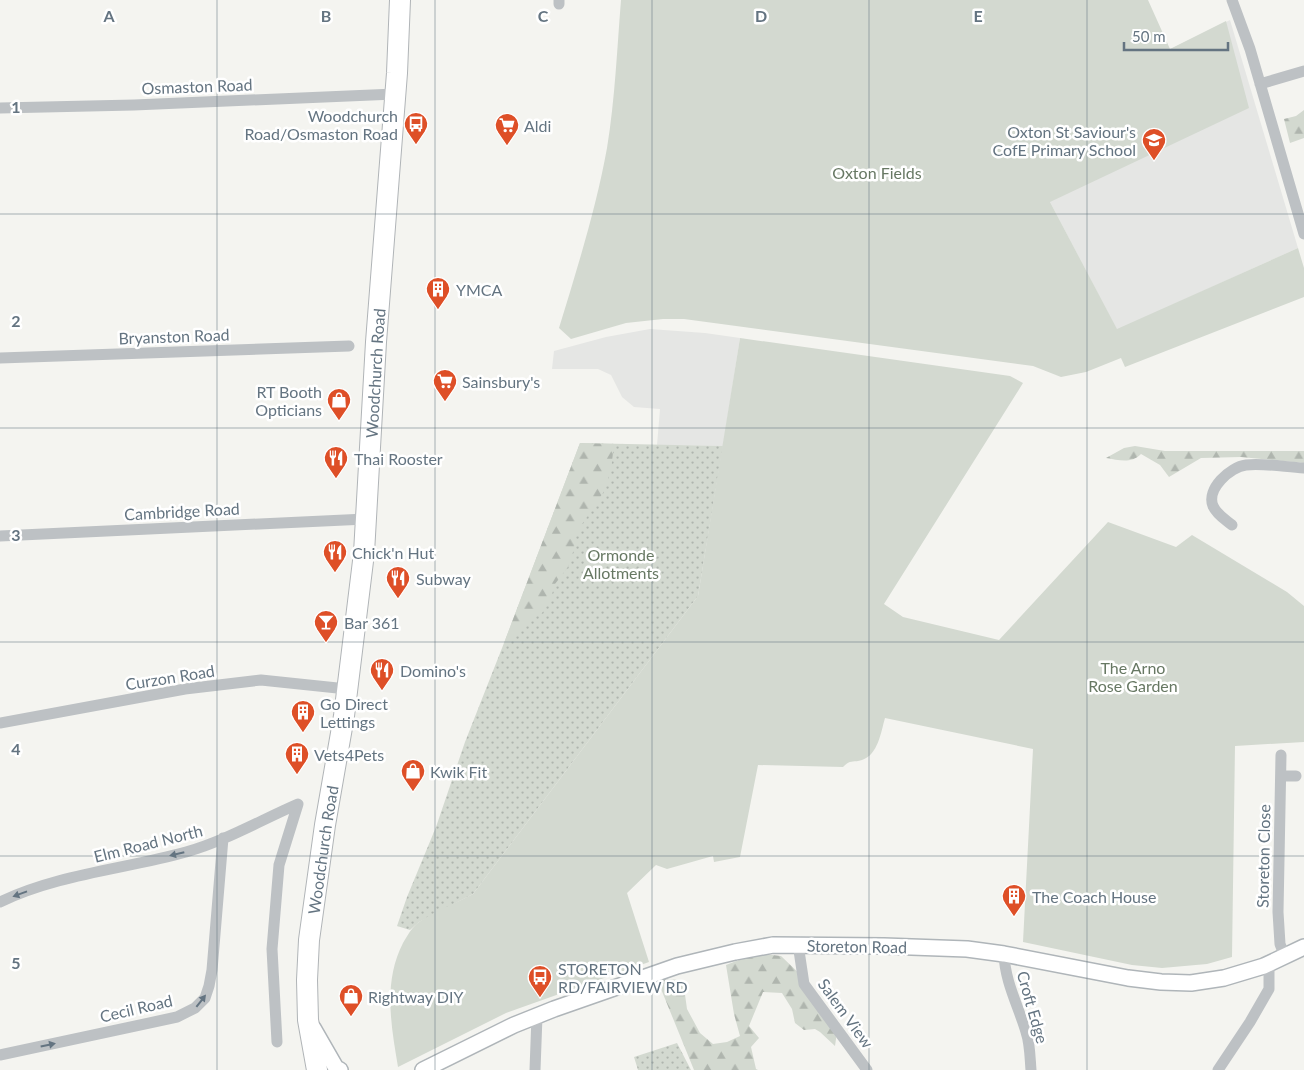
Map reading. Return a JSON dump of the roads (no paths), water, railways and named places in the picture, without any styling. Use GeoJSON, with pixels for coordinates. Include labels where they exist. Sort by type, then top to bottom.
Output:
{"type":"FeatureCollection","features":[{"type":"Feature","properties":{"kind":"highway","name":"Woodchurch Road"},"geometry":{"type":"LineString","coordinates":[[317,1070],[308,1020],[309,940],[347,689],[364,553],[376,342],[395,94],[400,0]]}},
{"type":"Feature","properties":{"kind":"main road","name":"Storeton Road"},"geometry":{"type":"LineString","coordinates":[[423,1070],[537,1016],[677,966],[773,945],[798,944],[967,949],[1004,954],[1102,974],[1161,982],[1191,983],[1224,978],[1269,965],[1304,947]]}},
{"type":"Feature","properties":{"kind":"main road"},"geometry":{"type":"LineString","coordinates":[[308,1020],[336,1068],[340,1070]]}},
{"type":"Feature","properties":{"kind":"street"},"geometry":{"type":"LineString","coordinates":[[1232,0],[1250,49],[1304,234]]}},
{"type":"Feature","properties":{"kind":"street"},"geometry":{"type":"LineString","coordinates":[[1260,84],[1304,71]]}},
{"type":"Feature","properties":{"kind":"street","name":"Osmaston Road"},"geometry":{"type":"LineString","coordinates":[[0,108],[134,105],[395,94]]}},
{"type":"Feature","properties":{"kind":"street","name":"Bryanston Road"},"geometry":{"type":"LineString","coordinates":[[0,358],[349,346]]}},
{"type":"Feature","properties":{"kind":"street"},"geometry":{"type":"LineString","coordinates":[[1232,526],[1218,514],[1212,500],[1218,484],[1231,471],[1244,465],[1304,468]]}},
{"type":"Feature","properties":{"kind":"street","name":"Cambridge Road"},"geometry":{"type":"LineString","coordinates":[[0,536],[366,519]]}},
{"type":"Feature","properties":{"kind":"street","name":"Curzon Road"},"geometry":{"type":"LineString","coordinates":[[0,723],[185,689],[262,680],[347,689]]}},
{"type":"Feature","properties":{"kind":"street","name":"Storeton Close"},"geometry":{"type":"LineString","coordinates":[[1281,755],[1279,936],[1285,957]]}},
{"type":"Feature","properties":{"kind":"street"},"geometry":{"type":"LineString","coordinates":[[1281,776],[1296,776]]}},
{"type":"Feature","properties":{"kind":"street","name":"Elm Road North"},"geometry":{"type":"LineString","coordinates":[[0,902],[15,895],[50,884],[187,852],[298,804],[279,865],[272,949],[277,1042]]}},
{"type":"Feature","properties":{"kind":"street","name":"Cecil Road"},"geometry":{"type":"LineString","coordinates":[[0,1055],[177,1017],[195,1008],[206,998],[212,970],[223,838]]}},
{"type":"Feature","properties":{"kind":"street","name":"Salem View"},"geometry":{"type":"LineString","coordinates":[[798,944],[804,984],[867,1070]]}},
{"type":"Feature","properties":{"kind":"street","name":"Croft Edge"},"geometry":{"type":"LineString","coordinates":[[1004,954],[1004,964],[1009,986],[1027,1034],[1031,1070]]}},
{"type":"Feature","properties":{"kind":"street"},"geometry":{"type":"LineString","coordinates":[[1218,1070],[1250,1022],[1269,989],[1269,965]]}},
{"type":"Feature","properties":{"kind":"street"},"geometry":{"type":"LineString","coordinates":[[535,1070],[537,1016]]}},
{"type":"Feature","properties":{"kind":"place","name":"Woodchurch Road/Osmaston Road"},"geometry":{"type":"Point","coordinates":[416,145]}},
{"type":"Feature","properties":{"kind":"place","name":"Aldi"},"geometry":{"type":"Point","coordinates":[507,146]}},
{"type":"Feature","properties":{"kind":"place","name":"Oxton St Saviour's CofE Primary School"},"geometry":{"type":"Point","coordinates":[1154,161]}},
{"type":"Feature","properties":{"kind":"place","name":"YMCA"},"geometry":{"type":"Point","coordinates":[438,310]}},
{"type":"Feature","properties":{"kind":"place","name":"Sainsbury's"},"geometry":{"type":"Point","coordinates":[445,402]}},
{"type":"Feature","properties":{"kind":"place","name":"RT Booth Opticians"},"geometry":{"type":"Point","coordinates":[339,421]}},
{"type":"Feature","properties":{"kind":"place","name":"Thai Rooster"},"geometry":{"type":"Point","coordinates":[336,479]}},
{"type":"Feature","properties":{"kind":"place","name":"Chick'n Hut"},"geometry":{"type":"Point","coordinates":[335,573]}},
{"type":"Feature","properties":{"kind":"place","name":"Subway"},"geometry":{"type":"Point","coordinates":[398,599]}},
{"type":"Feature","properties":{"kind":"place","name":"Bar 361"},"geometry":{"type":"Point","coordinates":[326,643]}},
{"type":"Feature","properties":{"kind":"place","name":"Domino's"},"geometry":{"type":"Point","coordinates":[382,691]}},
{"type":"Feature","properties":{"kind":"place","name":"Go Direct Lettings"},"geometry":{"type":"Point","coordinates":[303,733]}},
{"type":"Feature","properties":{"kind":"place","name":"Vets4Pets"},"geometry":{"type":"Point","coordinates":[297,775]}},
{"type":"Feature","properties":{"kind":"place","name":"Kwik Fit"},"geometry":{"type":"Point","coordinates":[413,792]}},
{"type":"Feature","properties":{"kind":"place","name":"The Coach House"},"geometry":{"type":"Point","coordinates":[1014,917]}},
{"type":"Feature","properties":{"kind":"place","name":"STORETON RD/FAIRVIEW RD"},"geometry":{"type":"Point","coordinates":[540,998]}},
{"type":"Feature","properties":{"kind":"place","name":"Rightway DIY"},"geometry":{"type":"Point","coordinates":[351,1017]}},
{"type":"Feature","properties":{"kind":"park label","name":"Oxton Fields"},"geometry":{"type":"Point","coordinates":[877,172]}},
{"type":"Feature","properties":{"kind":"park label","name":"Ormonde Allotments"},"geometry":{"type":"Point","coordinates":[621,563]}},
{"type":"Feature","properties":{"kind":"park label","name":"The Arno Rose Garden"},"geometry":{"type":"Point","coordinates":[1133,676]}}]}
